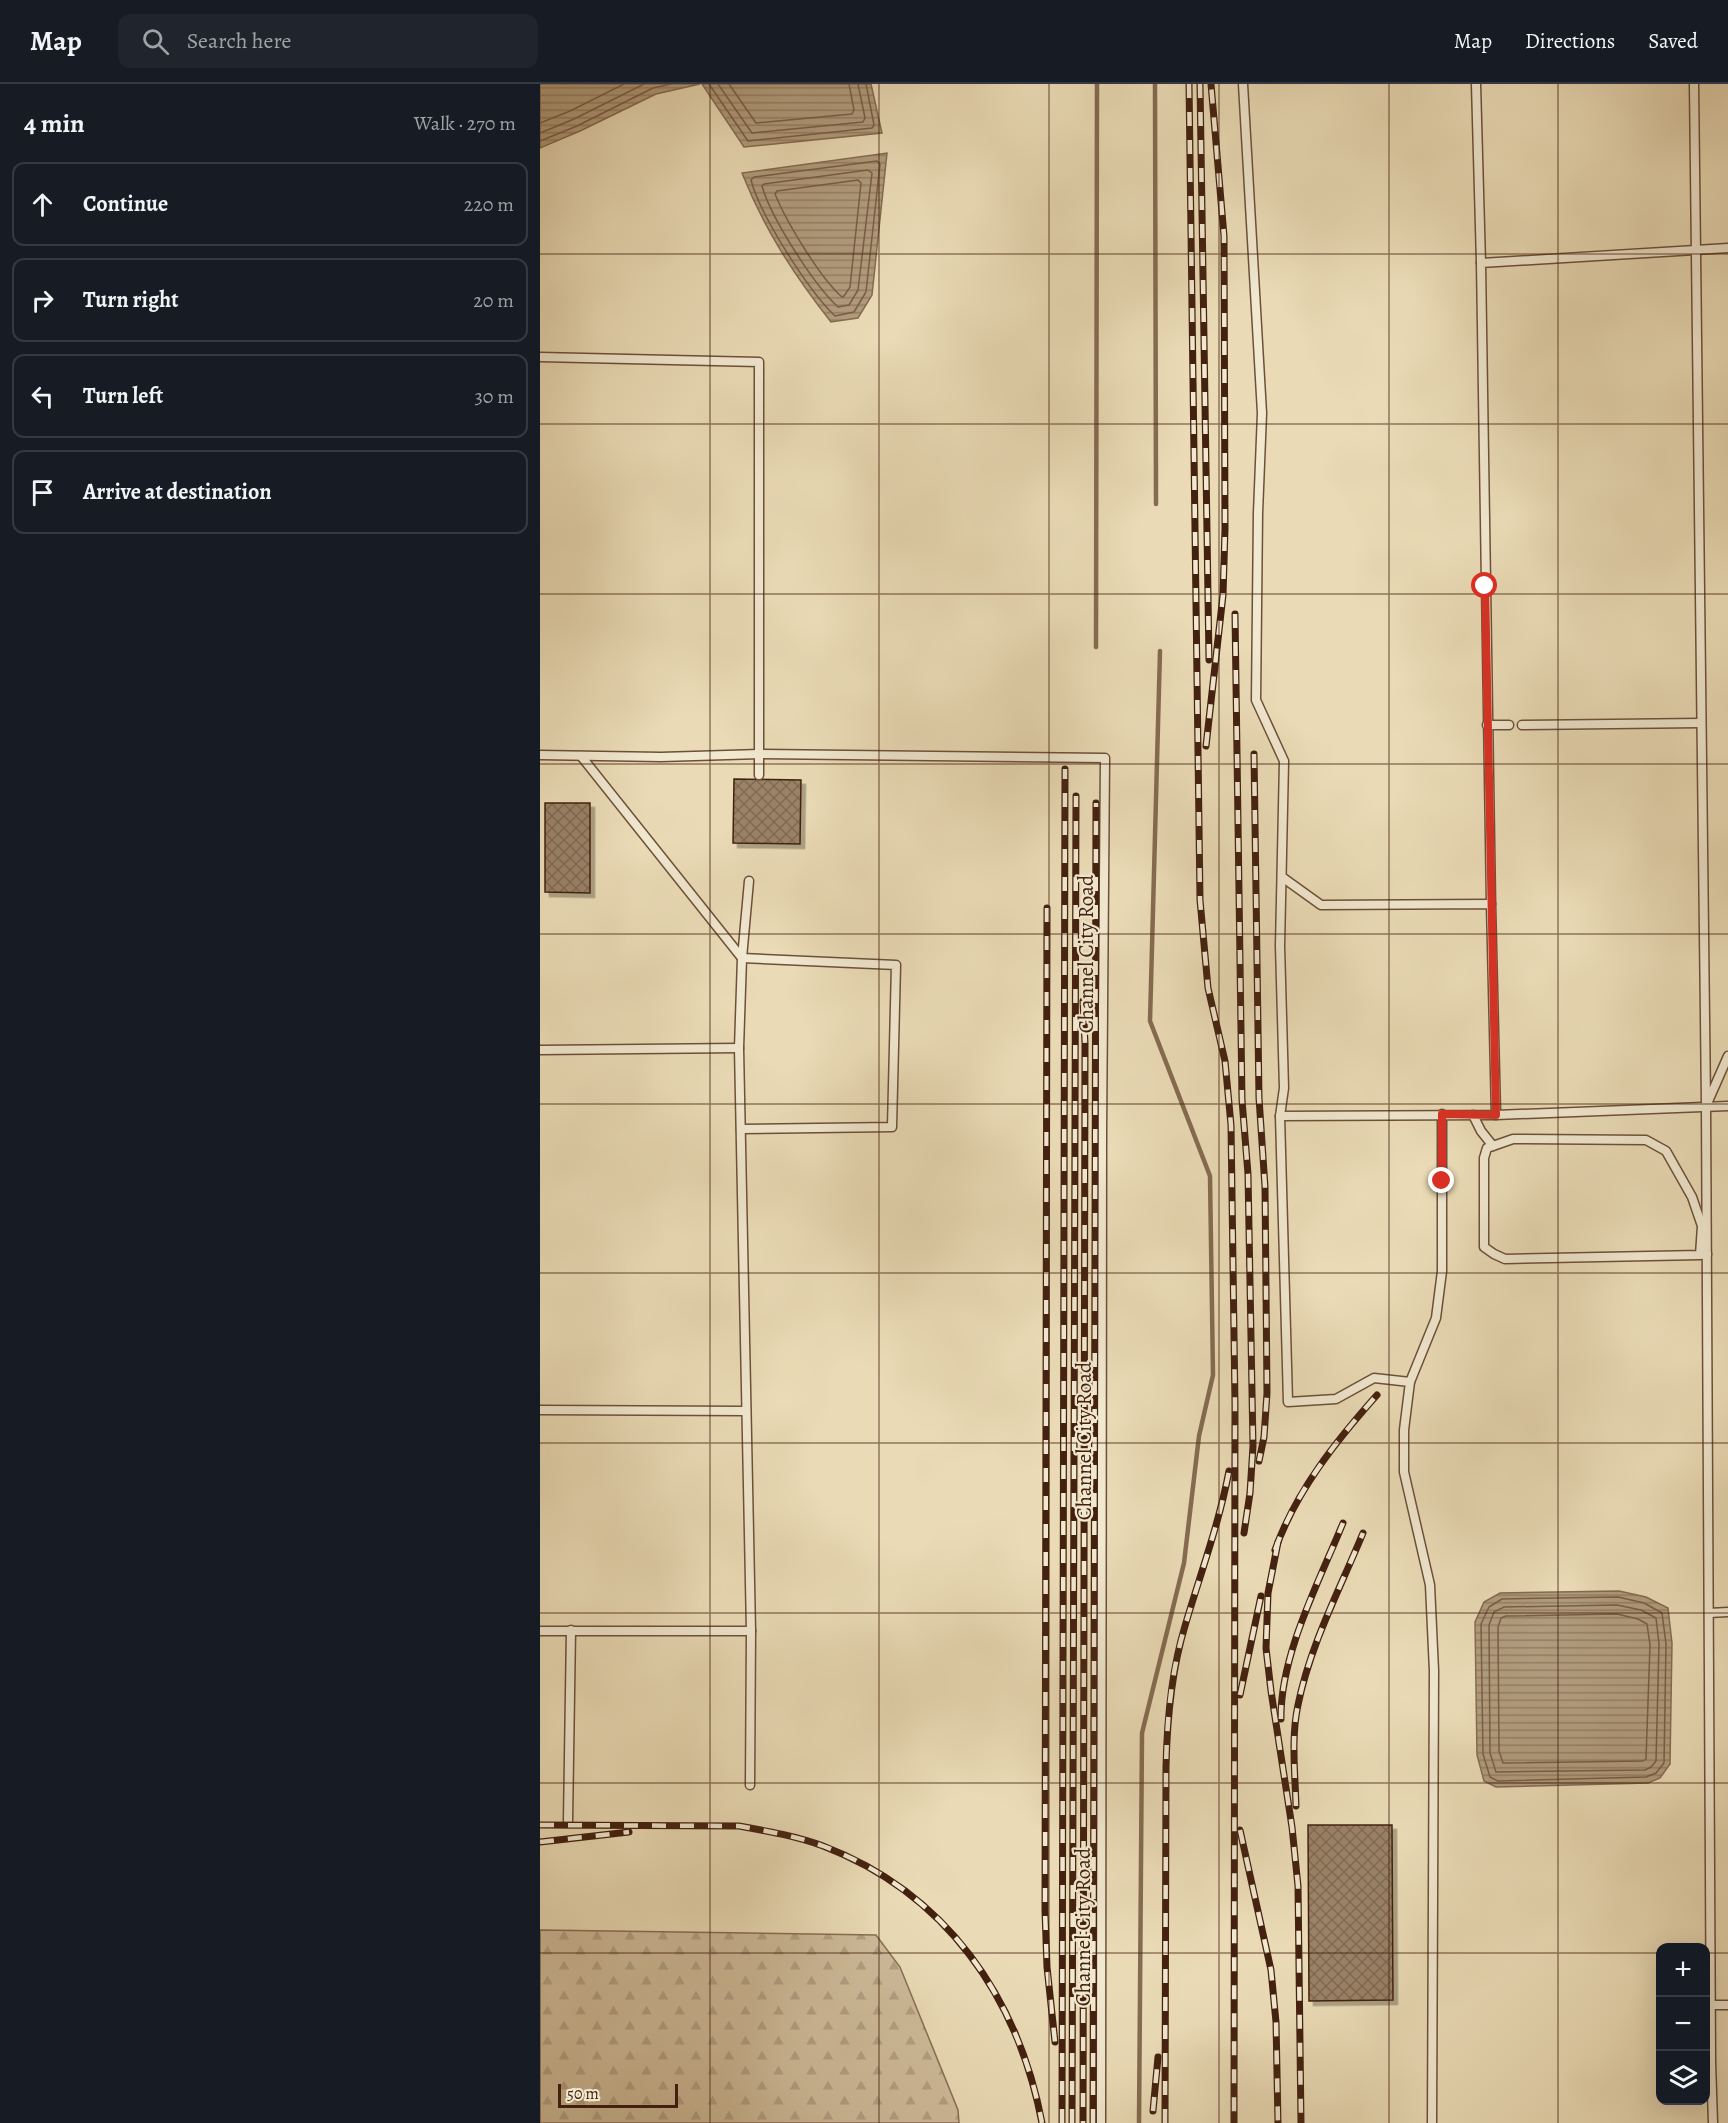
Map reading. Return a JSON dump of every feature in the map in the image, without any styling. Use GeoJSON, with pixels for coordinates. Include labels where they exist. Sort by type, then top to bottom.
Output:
{"type":"FeatureCollection","features":[{"type":"Feature","properties":{"kind":"lane"},"geometry":{"type":"LineString","coordinates":[[1243,84],[1262,413],[1258,513],[1256,700],[1284,761],[1280,946],[1284,1088],[1280,1116],[1288,1402],[1336,1399],[1374,1378],[1410,1382]]}},
{"type":"Feature","properties":{"kind":"lane"},"geometry":{"type":"LineString","coordinates":[[1476,84],[1496,1115]]}},
{"type":"Feature","properties":{"kind":"lane"},"geometry":{"type":"LineString","coordinates":[[1694,84],[1706,1106],[1704,1255],[1713,2123]]}},
{"type":"Feature","properties":{"kind":"lane"},"geometry":{"type":"LineString","coordinates":[[1481,262],[1728,248]]}},
{"type":"Feature","properties":{"kind":"lane"},"geometry":{"type":"LineString","coordinates":[[540,357],[759,362],[759,775]]}},
{"type":"Feature","properties":{"kind":"lane"},"geometry":{"type":"LineString","coordinates":[[1522,724],[1701,723]]}},
{"type":"Feature","properties":{"kind":"lane"},"geometry":{"type":"LineString","coordinates":[[1487,725],[1509,725]]}},
{"type":"Feature","properties":{"kind":"lane"},"geometry":{"type":"LineString","coordinates":[[540,755],[760,754]]}},
{"type":"Feature","properties":{"kind":"lane","name":"Channel City Road"},"geometry":{"type":"LineString","coordinates":[[760,754],[1105,758],[1102,1120],[1101,2123]]}},
{"type":"Feature","properties":{"kind":"lane"},"geometry":{"type":"LineString","coordinates":[[581,756],[742,958],[896,965],[892,1127],[741,1129]]}},
{"type":"Feature","properties":{"kind":"lane"},"geometry":{"type":"LineString","coordinates":[[1282,877],[1321,905],[1491,904]]}},
{"type":"Feature","properties":{"kind":"lane"},"geometry":{"type":"LineString","coordinates":[[749,881],[742,958],[739,1048],[751,1631],[750,1785]]}},
{"type":"Feature","properties":{"kind":"lane"},"geometry":{"type":"LineString","coordinates":[[540,1050],[739,1048]]}},
{"type":"Feature","properties":{"kind":"lane"},"geometry":{"type":"LineString","coordinates":[[1706,1106],[1728,1056]]}},
{"type":"Feature","properties":{"kind":"lane"},"geometry":{"type":"LineString","coordinates":[[1280,1116],[1496,1115],[1728,1106]]}},
{"type":"Feature","properties":{"kind":"lane"},"geometry":{"type":"LineString","coordinates":[[1432,2123],[1434,1671],[1430,1585],[1404,1472],[1404,1430],[1410,1382],[1436,1318],[1442,1271],[1442,1114]]}},
{"type":"Feature","properties":{"kind":"lane"},"geometry":{"type":"LineString","coordinates":[[1473,1114],[1481,1131],[1493,1146]]}},
{"type":"Feature","properties":{"kind":"lane"},"geometry":{"type":"LineString","coordinates":[[1513,1139],[1646,1140],[1666,1151],[1692,1197],[1702,1226],[1704,1255],[1505,1259],[1494,1254],[1484,1247],[1484,1158],[1487,1148],[1513,1139]]}},
{"type":"Feature","properties":{"kind":"lane"},"geometry":{"type":"LineString","coordinates":[[540,1410],[746,1411]]}},
{"type":"Feature","properties":{"kind":"lane"},"geometry":{"type":"LineString","coordinates":[[1709,1613],[1728,1612]]}},
{"type":"Feature","properties":{"kind":"lane"},"geometry":{"type":"LineString","coordinates":[[568,1821],[571,1630]]}},
{"type":"Feature","properties":{"kind":"lane"},"geometry":{"type":"LineString","coordinates":[[540,1631],[751,1631]]}},
{"type":"Feature","properties":{"kind":"lane"},"geometry":{"type":"LineString","coordinates":[[1711,2005],[1728,2005]]}},
{"type":"Feature","properties":{"kind":"green space"},"geometry":{"type":"Polygon","coordinates":[[[540,1930],[876,1935],[900,1967],[958,2110],[959,2123],[540,2123],[540,1930]]]}},
{"type":"Feature","properties":{"kind":"water"},"geometry":{"type":"Polygon","coordinates":[[[540,84],[700,84],[656,94],[540,148],[540,84]]]}},
{"type":"Feature","properties":{"kind":"water"},"geometry":{"type":"Polygon","coordinates":[[[702,84],[871,84],[882,133],[744,147],[702,84]]]}},
{"type":"Feature","properties":{"kind":"water"},"geometry":{"type":"Polygon","coordinates":[[[887,153],[872,295],[858,318],[831,322],[781,251],[742,173],[887,153]]]}},
{"type":"Feature","properties":{"kind":"water"},"geometry":{"type":"Polygon","coordinates":[[[1619,1591],[1646,1597],[1668,1608],[1672,1643],[1670,1764],[1660,1778],[1648,1783],[1496,1787],[1484,1781],[1477,1755],[1475,1622],[1484,1602],[1500,1593],[1619,1591]]]}},
{"type":"Feature","properties":{"kind":"building"},"geometry":{"type":"Polygon","coordinates":[[[734,779],[801,780],[800,844],[733,843],[734,779]]]}},
{"type":"Feature","properties":{"kind":"building"},"geometry":{"type":"Polygon","coordinates":[[[545,803],[590,803],[590,893],[545,892],[545,803]]]}},
{"type":"Feature","properties":{"kind":"building"},"geometry":{"type":"Polygon","coordinates":[[[1308,1825],[1392,1825],[1393,2000],[1309,2001],[1308,1825]]]}},
{"type":"Feature","properties":{"kind":"waterway"},"geometry":{"type":"LineString","coordinates":[[1096,647],[1097,84]]}},
{"type":"Feature","properties":{"kind":"waterway"},"geometry":{"type":"LineString","coordinates":[[1155,84],[1156,504]]}},
{"type":"Feature","properties":{"kind":"waterway"},"geometry":{"type":"LineString","coordinates":[[1139,2123],[1142,1733],[1184,1563],[1199,1436],[1213,1375],[1210,1176],[1150,1021],[1160,651]]}},
{"type":"Feature","properties":{"kind":"railway"},"geometry":{"type":"LineString","coordinates":[[1189,84],[1200,900],[1208,988],[1225,1061],[1231,1125],[1235,1404],[1234,2123]]}},
{"type":"Feature","properties":{"kind":"railway"},"geometry":{"type":"LineString","coordinates":[[1200,84],[1209,660]]}},
{"type":"Feature","properties":{"kind":"railway"},"geometry":{"type":"LineString","coordinates":[[1206,746],[1223,595],[1225,529],[1224,236],[1211,84]]}},
{"type":"Feature","properties":{"kind":"railway"},"geometry":{"type":"LineString","coordinates":[[1235,614],[1242,1100],[1248,1174],[1253,1446],[1250,1493],[1244,1533]]}},
{"type":"Feature","properties":{"kind":"railway"},"geometry":{"type":"LineString","coordinates":[[1254,754],[1259,1098],[1265,1187],[1267,1393],[1264,1437],[1259,1461]]}},
{"type":"Feature","properties":{"kind":"railway"},"geometry":{"type":"LineString","coordinates":[[1062,2123],[1065,769]]}},
{"type":"Feature","properties":{"kind":"railway"},"geometry":{"type":"LineString","coordinates":[[1072,2123],[1076,796]]}},
{"type":"Feature","properties":{"kind":"railway"},"geometry":{"type":"LineString","coordinates":[[1093,2123],[1096,803]]}},
{"type":"Feature","properties":{"kind":"railway"},"geometry":{"type":"LineString","coordinates":[[1047,908],[1045,1911],[1047,1967],[1055,2042]]}},
{"type":"Feature","properties":{"kind":"railway"},"geometry":{"type":"LineString","coordinates":[[1083,1001],[1085,1043],[1083,2123]]}},
{"type":"Feature","properties":{"kind":"railway"},"geometry":{"type":"LineString","coordinates":[[1275,1550],[1294,1507],[1318,1468],[1377,1395]]}},
{"type":"Feature","properties":{"kind":"railway"},"geometry":{"type":"LineString","coordinates":[[1165,2123],[1166,1767],[1169,1713],[1180,1643],[1215,1530],[1229,1471]]}},
{"type":"Feature","properties":{"kind":"railway"},"geometry":{"type":"LineString","coordinates":[[1281,1719],[1282,1695],[1294,1644],[1343,1523]]}},
{"type":"Feature","properties":{"kind":"railway"},"geometry":{"type":"LineString","coordinates":[[1296,1806],[1295,1730],[1303,1683],[1326,1618],[1363,1533]]}},
{"type":"Feature","properties":{"kind":"railway"},"geometry":{"type":"LineString","coordinates":[[1278,1542],[1268,1593],[1266,1648],[1292,1827],[1298,1886],[1301,2123]]}},
{"type":"Feature","properties":{"kind":"railway"},"geometry":{"type":"LineString","coordinates":[[1240,1695],[1261,1596]]}},
{"type":"Feature","properties":{"kind":"railway"},"geometry":{"type":"LineString","coordinates":[[540,1825],[739,1826],[813,1842],[867,1866],[906,1891],[940,1921],[970,1955],[995,1992],[1015,2033],[1031,2077],[1042,2123]]}},
{"type":"Feature","properties":{"kind":"railway"},"geometry":{"type":"LineString","coordinates":[[1240,1830],[1271,1970],[1276,2022],[1278,2123]]}},
{"type":"Feature","properties":{"kind":"railway"},"geometry":{"type":"LineString","coordinates":[[540,1842],[629,1832]]}},
{"type":"Feature","properties":{"kind":"railway"},"geometry":{"type":"LineString","coordinates":[[1153,2111],[1158,2057]]}},
{"type":"Feature","properties":{"kind":"route"},"geometry":{"type":"LineString","coordinates":[[1442,1181],[1442,1114],[1496,1115],[1485,586]]}}]}
